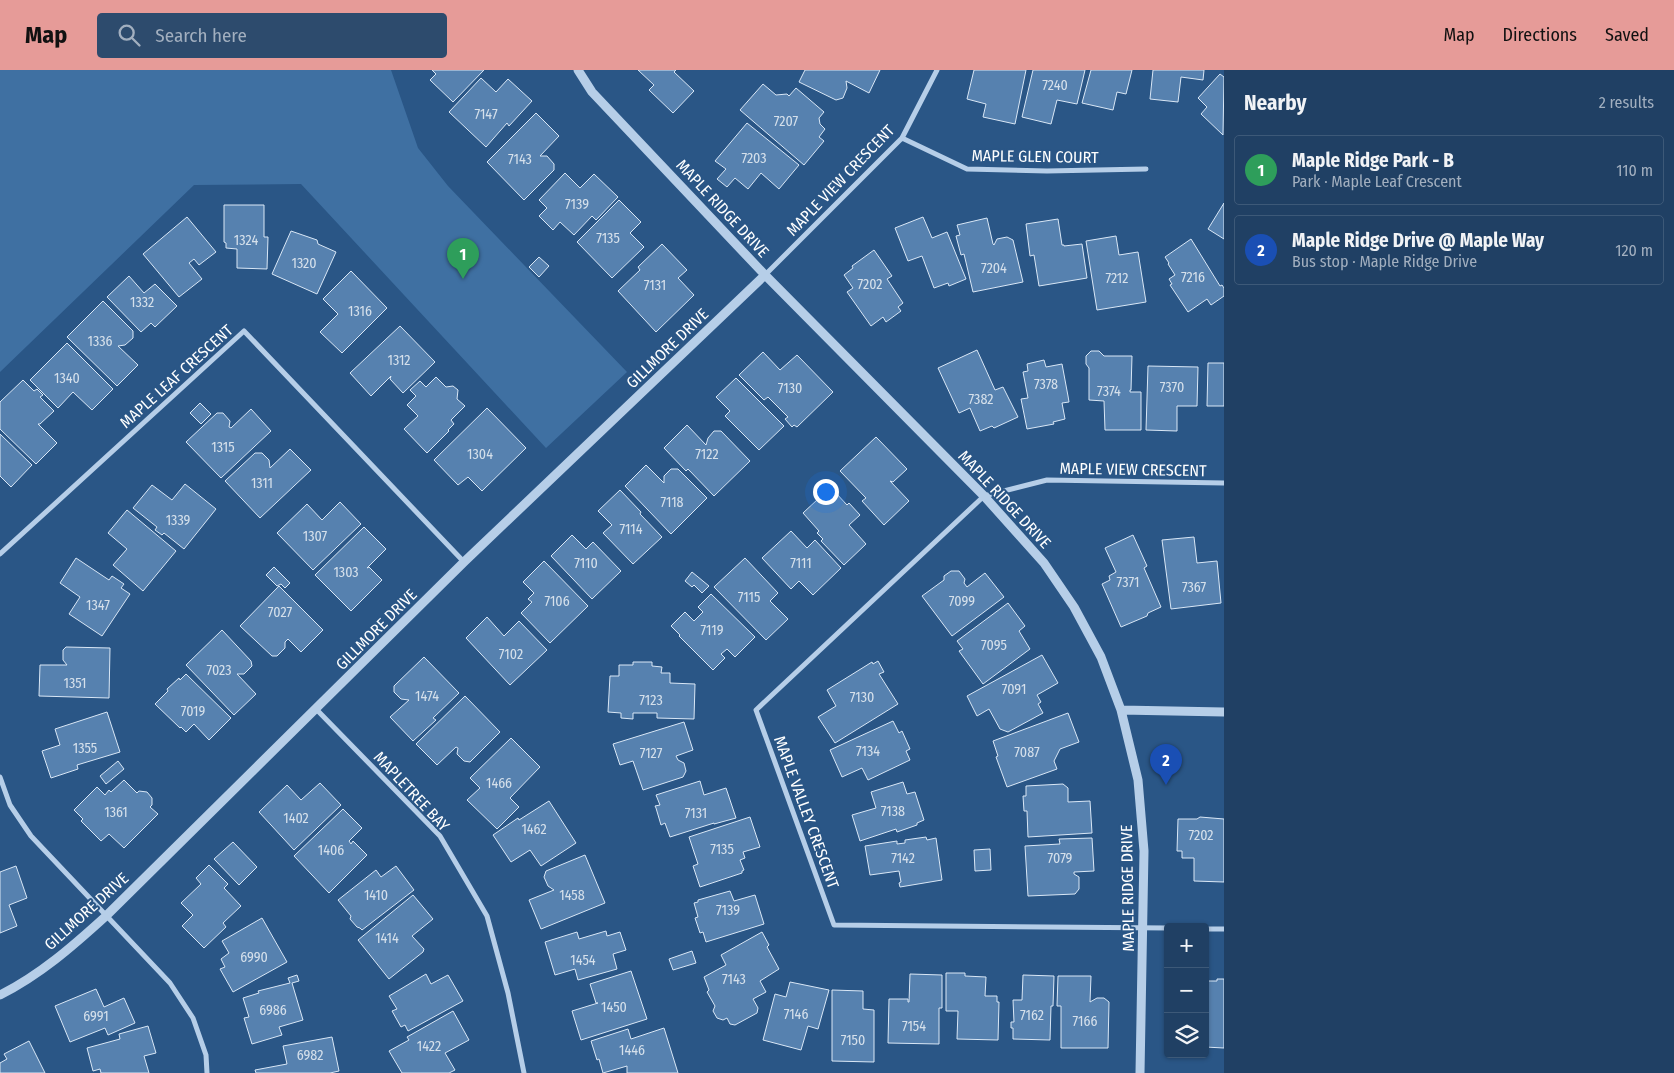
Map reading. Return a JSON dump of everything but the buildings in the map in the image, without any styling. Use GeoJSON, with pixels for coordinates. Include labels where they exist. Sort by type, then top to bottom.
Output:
{"type":"FeatureCollection","features":[{"type":"Feature","properties":{"kind":"street","name":"MAPLE RIDGE DRIVE"},"geometry":{"type":"LineString","coordinates":[[578,70],[592,92],[765,275],[984,496],[1044,563],[1074,607],[1101,657],[1121,710],[1138,780],[1144,851],[1140,1073]]}},
{"type":"Feature","properties":{"kind":"street","name":"MAPLE VIEW CRESCENT"},"geometry":{"type":"LineString","coordinates":[[765,275],[902,138],[937,70]]}},
{"type":"Feature","properties":{"kind":"street","name":"MAPLE GLEN COURT"},"geometry":{"type":"LineString","coordinates":[[902,138],[967,169],[1048,171],[1146,169]]}},
{"type":"Feature","properties":{"kind":"street","name":"GILLMORE DRIVE"},"geometry":{"type":"LineString","coordinates":[[0,995],[22,984],[72,947],[106,916],[464,562],[765,275]]}},
{"type":"Feature","properties":{"kind":"street","name":"MAPLE LEAF CRESCENT"},"geometry":{"type":"LineString","coordinates":[[0,554],[244,331],[464,562]]}},
{"type":"Feature","properties":{"kind":"street","name":"MAPLE VIEW CRESCENT"},"geometry":{"type":"LineString","coordinates":[[984,496],[1047,480],[1224,483]]}},
{"type":"Feature","properties":{"kind":"street","name":"MAPLE VALLEY CRESCENT"},"geometry":{"type":"LineString","coordinates":[[984,496],[756,710],[834,926],[1144,928]]}},
{"type":"Feature","properties":{"kind":"street","name":"MAPLETREE BAY"},"geometry":{"type":"LineString","coordinates":[[316,709],[440,836],[487,916],[508,993],[524,1073]]}},
{"type":"Feature","properties":{"kind":"street"},"geometry":{"type":"LineString","coordinates":[[1121,710],[1224,712]]}},
{"type":"Feature","properties":{"kind":"street"},"geometry":{"type":"LineString","coordinates":[[0,777],[10,805],[31,836],[170,983],[193,1018],[206,1055],[207,1073]]}},
{"type":"Feature","properties":{"kind":"street"},"geometry":{"type":"LineString","coordinates":[[1144,928],[1164,928]]}},
{"type":"Feature","properties":{"kind":"street"},"geometry":{"type":"LineString","coordinates":[[1209,929],[1224,929]]}},
{"type":"Feature","properties":{"kind":"shaded area"},"geometry":{"type":"Polygon","coordinates":[[[0,70],[391,70],[418,148],[448,186],[627,372],[546,448],[301,184],[194,185],[0,372],[0,70]]]}},
{"type":"Feature","properties":{"kind":"place","name":"Maple Ridge Park - B"},"geometry":{"type":"Point","coordinates":[463,279]}},
{"type":"Feature","properties":{"kind":"place","name":"Maple Ridge Drive @ Maple Way"},"geometry":{"type":"Point","coordinates":[1166,785]}}]}
